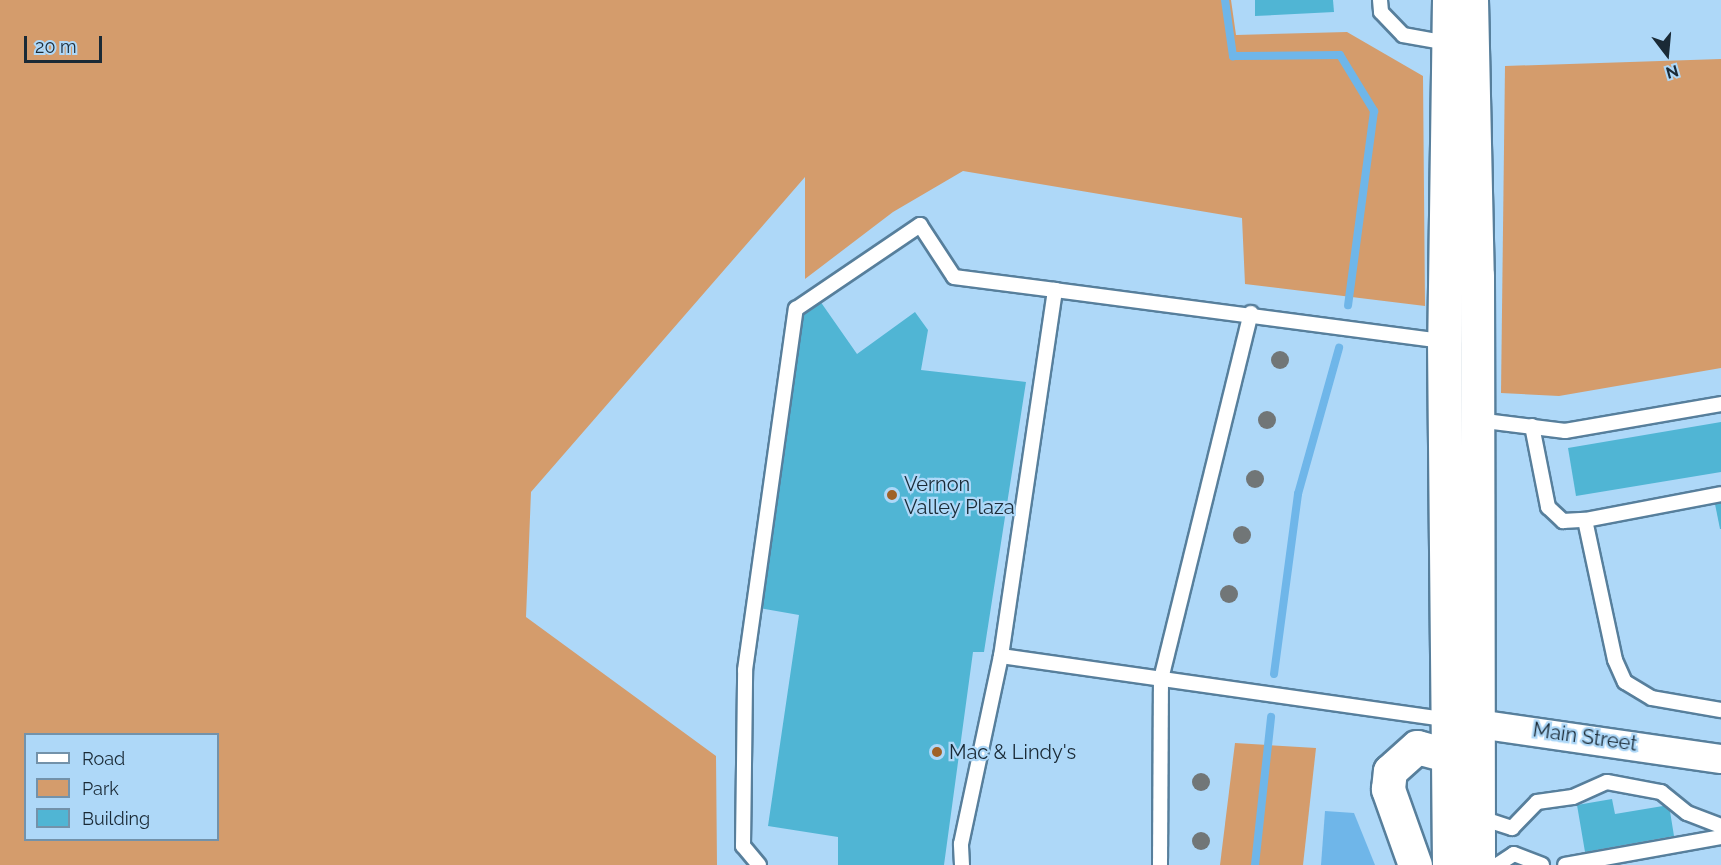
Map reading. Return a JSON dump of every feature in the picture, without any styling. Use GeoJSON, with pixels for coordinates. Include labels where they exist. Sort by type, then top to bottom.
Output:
{"type":"FeatureCollection","features":[{"type":"Feature","properties":{"kind":"main road"},"geometry":{"type":"LineString","coordinates":[[1449,0],[1460,43],[1476,420],[1463,758],[1449,865]]}},
{"type":"Feature","properties":{"kind":"main road"},"geometry":{"type":"LineString","coordinates":[[1463,721],[1444,341],[1460,43],[1471,0]]}},
{"type":"Feature","properties":{"kind":"main road"},"geometry":{"type":"LineString","coordinates":[[1415,865],[1388,789],[1390,771],[1417,747],[1463,758]]}},
{"type":"Feature","properties":{"kind":"main road"},"geometry":{"type":"LineString","coordinates":[[1463,758],[1478,817],[1478,865]]}},
{"type":"Feature","properties":{"kind":"street","name":"Main Street"},"geometry":{"type":"LineString","coordinates":[[1463,721],[1721,759]]}},
{"type":"Feature","properties":{"kind":"lane"},"geometry":{"type":"LineString","coordinates":[[1380,0],[1381,12],[1403,35],[1460,43]]}},
{"type":"Feature","properties":{"kind":"lane"},"geometry":{"type":"LineString","coordinates":[[759,865],[743,846],[745,670],[796,309],[920,225],[954,277],[1444,341]]}},
{"type":"Feature","properties":{"kind":"lane"},"geometry":{"type":"LineString","coordinates":[[962,865],[961,844],[1001,656],[1055,290]]}},
{"type":"Feature","properties":{"kind":"lane"},"geometry":{"type":"LineString","coordinates":[[1160,865],[1161,679],[1251,314]]}},
{"type":"Feature","properties":{"kind":"lane"},"geometry":{"type":"LineString","coordinates":[[1476,420],[1564,432],[1721,404]]}},
{"type":"Feature","properties":{"kind":"lane"},"geometry":{"type":"LineString","coordinates":[[1532,426],[1548,507],[1563,521],[1585,520],[1721,494]]}},
{"type":"Feature","properties":{"kind":"lane"},"geometry":{"type":"LineString","coordinates":[[1585,520],[1615,660],[1625,682],[1652,698],[1721,710]]}},
{"type":"Feature","properties":{"kind":"lane"},"geometry":{"type":"LineString","coordinates":[[1001,656],[1463,721]]}},
{"type":"Feature","properties":{"kind":"lane"},"geometry":{"type":"LineString","coordinates":[[1478,817],[1512,828],[1537,802],[1573,797],[1607,782],[1661,792],[1687,813],[1721,826]]}},
{"type":"Feature","properties":{"kind":"lane"},"geometry":{"type":"LineString","coordinates":[[1565,865],[1721,837]]}},
{"type":"Feature","properties":{"kind":"lane"},"geometry":{"type":"LineString","coordinates":[[1497,865],[1514,854],[1542,865]]}},
{"type":"Feature","properties":{"kind":"green space"},"geometry":{"type":"Polygon","coordinates":[[[0,0],[1231,0],[1236,35],[1347,32],[1423,76],[1425,306],[1245,284],[1242,218],[963,171],[893,212],[805,279],[805,177],[531,492],[526,617],[716,756],[717,865],[0,865],[0,0]]]}},
{"type":"Feature","properties":{"kind":"green space"},"geometry":{"type":"Polygon","coordinates":[[[1721,59],[1721,368],[1559,396],[1501,393],[1505,66],[1721,59]]]}},
{"type":"Feature","properties":{"kind":"green space"},"geometry":{"type":"Polygon","coordinates":[[[1235,743],[1316,748],[1303,865],[1220,865],[1235,743]]]}},
{"type":"Feature","properties":{"kind":"water"},"geometry":{"type":"Polygon","coordinates":[[[1325,811],[1354,813],[1375,865],[1321,865],[1325,811]]]}},
{"type":"Feature","properties":{"kind":"building"},"geometry":{"type":"Polygon","coordinates":[[[1255,0],[1333,0],[1334,12],[1255,16],[1255,0]]]}},
{"type":"Feature","properties":{"kind":"building","name":"Vernon Valley Plaza"},"geometry":{"type":"Polygon","coordinates":[[[820,301],[857,354],[915,312],[928,330],[921,370],[1026,382],[984,652],[973,652],[944,865],[838,865],[838,837],[768,826],[799,615],[759,608],[803,315],[820,301]]]}},
{"type":"Feature","properties":{"kind":"building"},"geometry":{"type":"Polygon","coordinates":[[[1721,422],[1721,472],[1576,496],[1568,448],[1721,422]]]}},
{"type":"Feature","properties":{"kind":"building"},"geometry":{"type":"Polygon","coordinates":[[[1721,503],[1721,529],[1720,529],[1715,504],[1721,503]]]}},
{"type":"Feature","properties":{"kind":"building"},"geometry":{"type":"Polygon","coordinates":[[[1612,799],[1615,814],[1669,805],[1674,836],[1585,852],[1577,805],[1612,799]]]}},
{"type":"Feature","properties":{"kind":"waterway"},"geometry":{"type":"LineString","coordinates":[[1225,0],[1233,56],[1340,55],[1374,111],[1348,305]]}},
{"type":"Feature","properties":{"kind":"waterway"},"geometry":{"type":"LineString","coordinates":[[1274,674],[1298,494],[1339,348]]}},
{"type":"Feature","properties":{"kind":"waterway"},"geometry":{"type":"LineString","coordinates":[[1255,865],[1271,717]]}},
{"type":"Feature","properties":{"kind":"place","name":"Vernon Valley Plaza"},"geometry":{"type":"Point","coordinates":[892,495]}},
{"type":"Feature","properties":{"kind":"place","name":"Mac & Lindy's"},"geometry":{"type":"Point","coordinates":[937,752]}}]}
